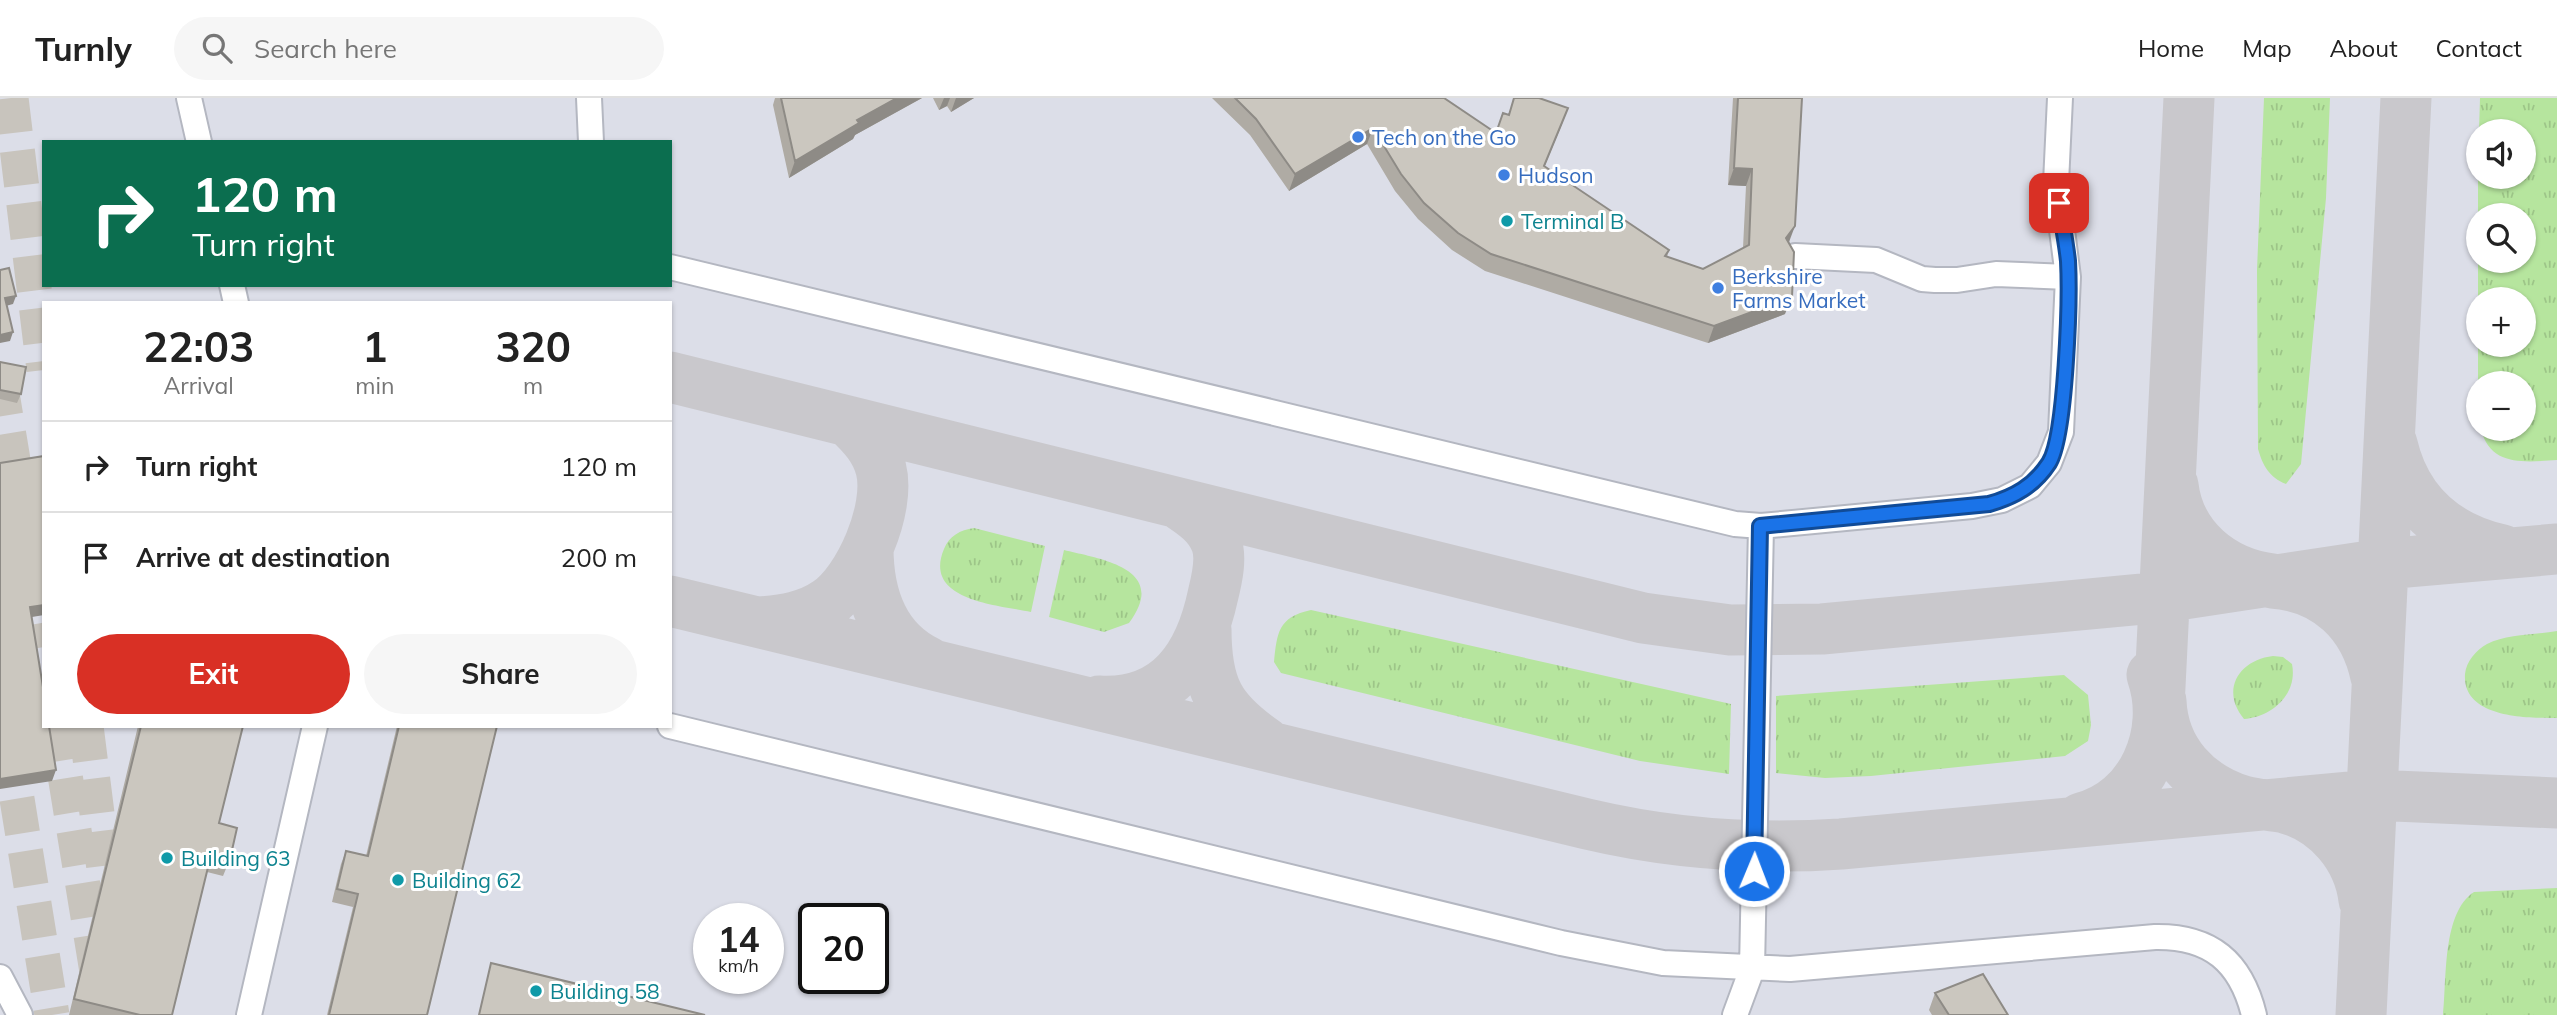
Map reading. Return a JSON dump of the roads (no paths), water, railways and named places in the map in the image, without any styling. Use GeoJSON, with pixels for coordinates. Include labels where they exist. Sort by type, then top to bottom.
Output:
{"type":"FeatureCollection","features":[{"type":"Feature","properties":{"kind":"street"},"geometry":{"type":"LineString","coordinates":[[188,98],[198,140]]}},
{"type":"Feature","properties":{"kind":"street"},"geometry":{"type":"LineString","coordinates":[[589,98],[591,140]]}},
{"type":"Feature","properties":{"kind":"street"},"geometry":{"type":"LineString","coordinates":[[672,267],[1688,516],[1760,526],[1989,504],[2012,496],[2030,485],[2049,463],[2061,432],[2068,277],[2056,183],[2060,98]]}},
{"type":"Feature","properties":{"kind":"street"},"geometry":{"type":"LineString","coordinates":[[1795,256],[1876,260],[1922,279],[1935,280],[1957,281],[1996,274],[2068,277]]}},
{"type":"Feature","properties":{"kind":"street"},"geometry":{"type":"LineString","coordinates":[[1735,1015],[1752,969],[1760,526]]}},
{"type":"Feature","properties":{"kind":"street"},"geometry":{"type":"LineString","coordinates":[[672,726],[1561,943],[1663,963],[1752,969],[1821,968],[2174,937],[2193,940],[2222,956],[2242,978],[2254,1015]]}},
{"type":"Feature","properties":{"kind":"street"},"geometry":{"type":"LineString","coordinates":[[250,1015],[315,728]]}},
{"type":"Feature","properties":{"kind":"street"},"geometry":{"type":"LineString","coordinates":[[1719,1015],[1752,969]]}},
{"type":"Feature","properties":{"kind":"street"},"geometry":{"type":"LineString","coordinates":[[0,979],[9,1007]]}},
{"type":"Feature","properties":{"kind":"tunnel"},"geometry":{"type":"LineString","coordinates":[[11,98],[42,354]]}},
{"type":"Feature","properties":{"kind":"tunnel"},"geometry":{"type":"LineString","coordinates":[[0,381],[21,509]]}},
{"type":"Feature","properties":{"kind":"tunnel"},"geometry":{"type":"LineString","coordinates":[[31,571],[42,635]]}},
{"type":"Feature","properties":{"kind":"tunnel"},"geometry":{"type":"LineString","coordinates":[[0,694],[52,1015]]}},
{"type":"Feature","properties":{"kind":"tunnel"},"geometry":{"type":"LineString","coordinates":[[57,728],[104,1015]]}},
{"type":"Feature","properties":{"kind":"tunnel"},"geometry":{"type":"LineString","coordinates":[[86,728],[104,869]]}},
{"type":"Feature","properties":{"kind":"place","name":"Tech on the Go"},"geometry":{"type":"Point","coordinates":[1358,137]}},
{"type":"Feature","properties":{"kind":"place","name":"Hudson"},"geometry":{"type":"Point","coordinates":[1504,175]}},
{"type":"Feature","properties":{"kind":"place","name":"Terminal B"},"geometry":{"type":"Point","coordinates":[1507,221]}},
{"type":"Feature","properties":{"kind":"place","name":"Berkshire Farms Market"},"geometry":{"type":"Point","coordinates":[1718,288]}},
{"type":"Feature","properties":{"kind":"place","name":"Building 63"},"geometry":{"type":"Point","coordinates":[167,858]}},
{"type":"Feature","properties":{"kind":"place","name":"Building 62"},"geometry":{"type":"Point","coordinates":[398,880]}},
{"type":"Feature","properties":{"kind":"place","name":"Building 58"},"geometry":{"type":"Point","coordinates":[536,991]}}]}
